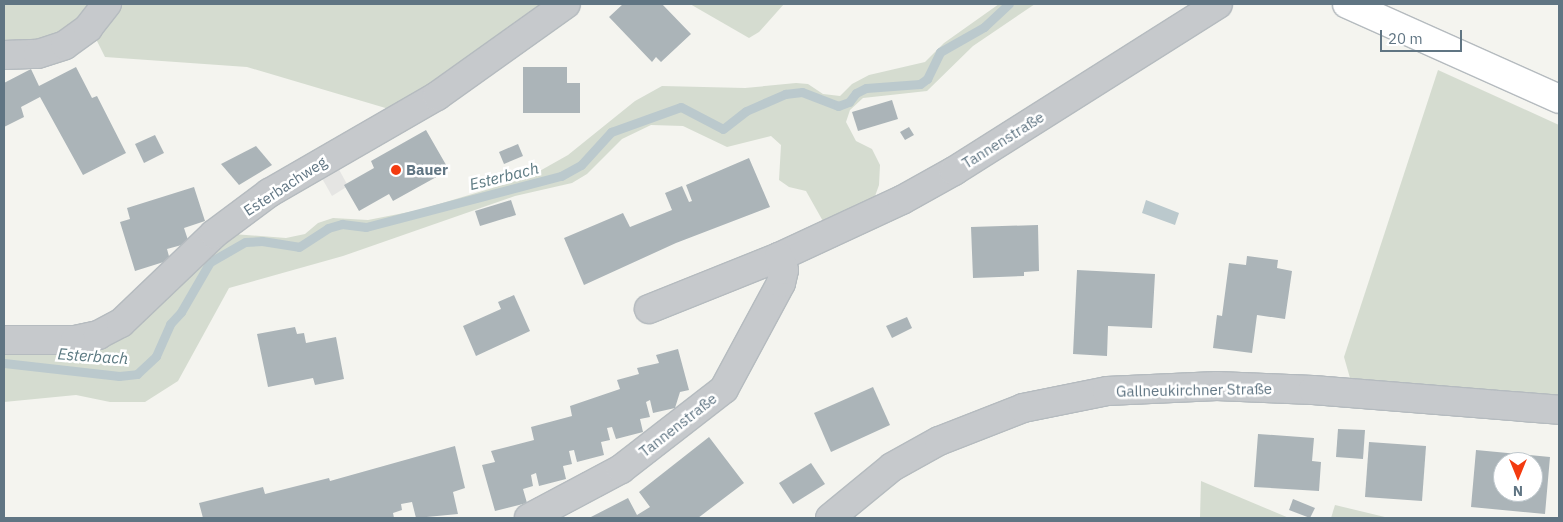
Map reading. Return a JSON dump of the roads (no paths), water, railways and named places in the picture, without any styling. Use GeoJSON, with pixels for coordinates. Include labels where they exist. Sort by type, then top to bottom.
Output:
{"type":"FeatureCollection","features":[{"type":"Feature","properties":{"kind":"main road"},"geometry":{"type":"LineString","coordinates":[[1347,4],[1559,99]]}},
{"type":"Feature","properties":{"kind":"street"},"geometry":{"type":"LineString","coordinates":[[4,55],[38,54],[65,45],[88,28],[107,4]]}},
{"type":"Feature","properties":{"kind":"street","name":"Esterbachweg"},"geometry":{"type":"LineString","coordinates":[[4,340],[75,340],[98,335],[121,323],[214,234],[269,193],[437,96],[566,4]]}},
{"type":"Feature","properties":{"kind":"street","name":"Tannenstraße"},"geometry":{"type":"LineString","coordinates":[[649,309],[779,257],[902,200],[954,171],[1218,4]]}},
{"type":"Feature","properties":{"kind":"street","name":"Tannenstraße"},"geometry":{"type":"LineString","coordinates":[[529,518],[621,469],[724,389],[781,284],[784,270],[779,257]]}},
{"type":"Feature","properties":{"kind":"street","name":"Gallneukirchner Straße"},"geometry":{"type":"LineString","coordinates":[[830,518],[892,467],[939,441],[1023,408],[1107,391],[1217,386],[1294,389],[1559,410]]}},
{"type":"Feature","properties":{"kind":"waterway","name":"Esterbach"},"geometry":{"type":"LineString","coordinates":[[4,363],[119,376],[137,374],[156,356],[170,324],[181,312],[210,262],[245,242],[262,241],[299,247],[328,228],[342,224],[366,227],[561,176],[581,165],[611,132],[681,107],[723,129],[746,111],[785,94],[802,92],[838,106],[849,102],[856,93],[866,88],[920,84],[927,79],[940,52],[984,27],[1009,4]]}},
{"type":"Feature","properties":{"kind":"place","name":"Bauer"},"geometry":{"type":"Point","coordinates":[396,170]}}]}
